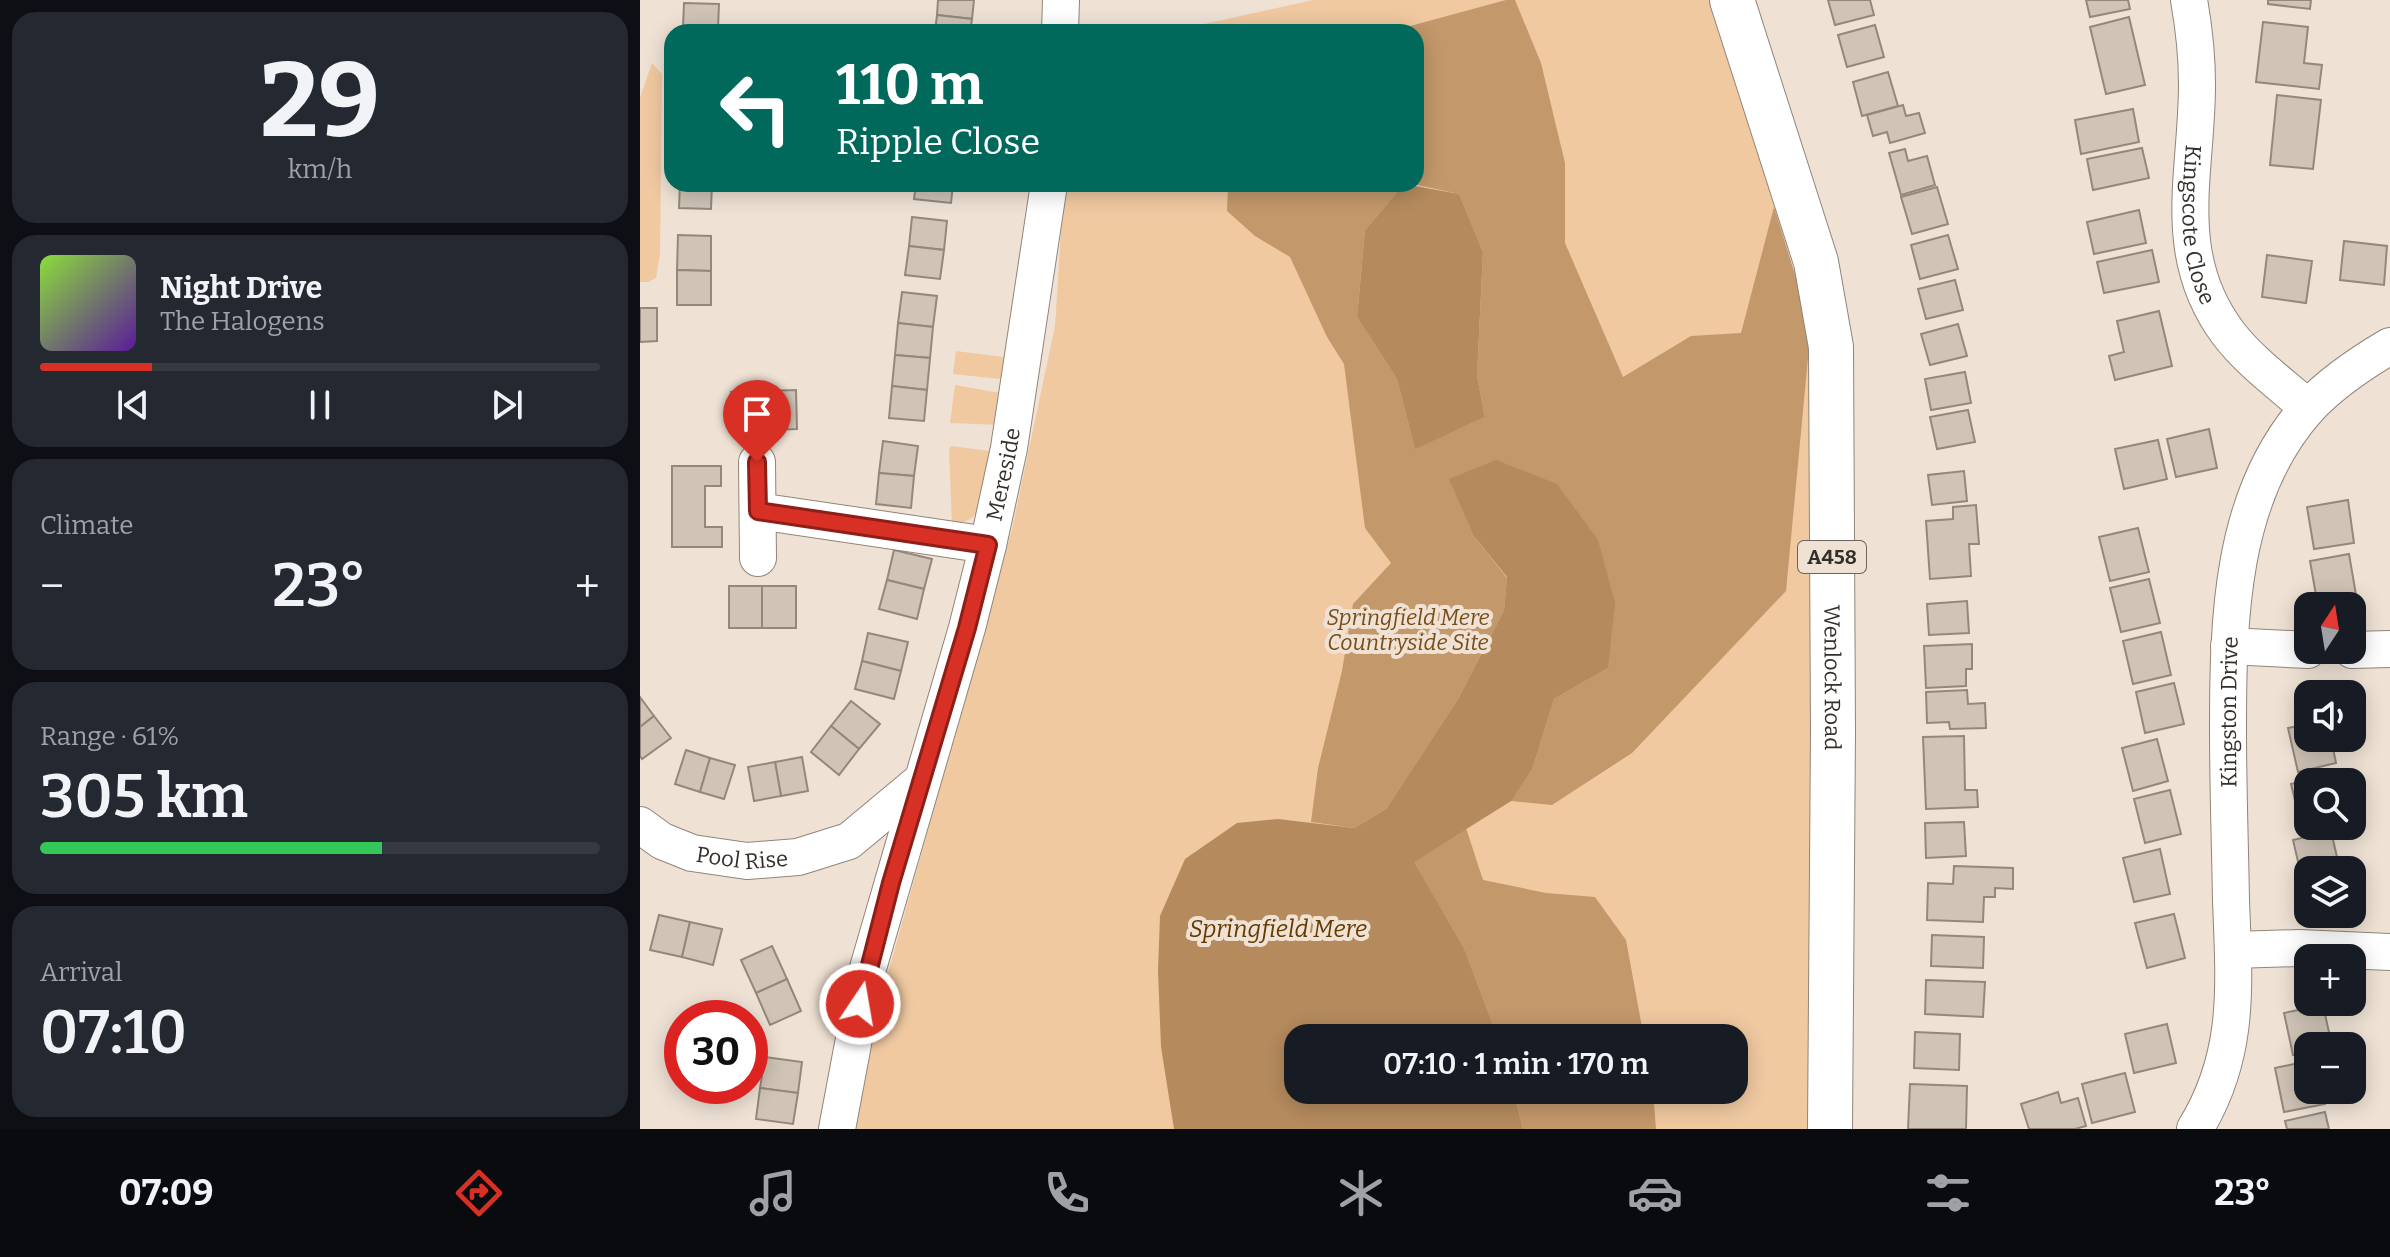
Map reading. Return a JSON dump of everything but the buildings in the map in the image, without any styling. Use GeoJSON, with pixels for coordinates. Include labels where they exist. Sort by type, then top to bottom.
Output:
{"type":"FeatureCollection","features":[{"type":"Feature","properties":{"kind":"main road","name":"Wenlock Road"},"geometry":{"type":"LineString","coordinates":[[1732,0],[1816,262],[1831,347],[1833,732],[1830,1129]]}},
{"type":"Feature","properties":{"kind":"street"},"geometry":{"type":"LineString","coordinates":[[1060,24],[1061,0]]}},
{"type":"Feature","properties":{"kind":"street","name":"Kingscote Close"},"geometry":{"type":"LineString","coordinates":[[2189,0],[2195,29],[2197,85],[2189,229],[2194,257],[2208,297],[2227,332],[2256,363],[2308,408]]}},
{"type":"Feature","properties":{"kind":"street","name":"Mereside"},"geometry":{"type":"LineString","coordinates":[[837,1129],[866,975],[967,628],[988,545],[1009,448],[1048,192]]}},
{"type":"Feature","properties":{"kind":"street","name":"Kingston Drive"},"geometry":{"type":"LineString","coordinates":[[2195,1129],[2209,1107],[2230,1040],[2233,950],[2228,797],[2229,646],[2238,562],[2247,523],[2274,459],[2308,408],[2336,383],[2390,346]]}},
{"type":"Feature","properties":{"kind":"street"},"geometry":{"type":"LineString","coordinates":[[757,462],[758,558]]}},
{"type":"Feature","properties":{"kind":"street"},"geometry":{"type":"LineString","coordinates":[[758,511],[988,545]]}},
{"type":"Feature","properties":{"kind":"street"},"geometry":{"type":"LineString","coordinates":[[2229,646],[2294,649]]}},
{"type":"Feature","properties":{"kind":"street"},"geometry":{"type":"LineString","coordinates":[[2366,650],[2390,649]]}},
{"type":"Feature","properties":{"kind":"street","name":"Pool Rise"},"geometry":{"type":"LineString","coordinates":[[640,825],[662,841],[692,853],[747,861],[798,857],[849,841],[921,781]]}},
{"type":"Feature","properties":{"kind":"street"},"geometry":{"type":"LineString","coordinates":[[849,841],[891,883]]}},
{"type":"Feature","properties":{"kind":"street"},"geometry":{"type":"LineString","coordinates":[[2233,950],[2315,948],[2390,952]]}},
{"type":"Feature","properties":{"kind":"green space","name":"Springfield Mere Countryside Site"},"geometry":{"type":"Polygon","coordinates":[[[1313,0],[1710,0],[1811,326],[1813,1039],[1807,1129],[855,1129],[885,984],[1012,529],[1055,326],[1063,192],[1424,192],[1424,24],[1204,24],[1313,0]]]}},
{"type":"Feature","properties":{"kind":"green space"},"geometry":{"type":"Polygon","coordinates":[[[1515,0],[1541,63],[1565,163],[1565,243],[1623,377],[1691,336],[1741,333],[1774,207],[1811,326],[1786,591],[1632,753],[1552,805],[1511,801],[1466,828],[1483,880],[1546,893],[1595,897],[1626,940],[1641,1024],[1493,1024],[1464,948],[1413,861],[1533,767],[1554,699],[1608,668],[1474,536],[1507,578],[1504,610],[1458,699],[1386,809],[1354,828],[1311,822],[1318,768],[1342,671],[1353,604],[1391,563],[1365,528],[1344,364],[1327,337],[1290,257],[1255,236],[1227,211],[1228,192],[1397,192],[1365,230],[1357,317],[1397,379],[1415,448],[1485,417],[1477,376],[1483,252],[1459,194],[1424,186],[1424,24],[1418,24],[1515,0]]]}},
{"type":"Feature","properties":{"kind":"green space"},"geometry":{"type":"Polygon","coordinates":[[[652,63],[662,74],[660,254],[656,278],[640,282],[640,97],[652,63]]]}},
{"type":"Feature","properties":{"kind":"green space"},"geometry":{"type":"Polygon","coordinates":[[[956,351],[1012,358],[1009,380],[953,374],[956,351]]]}},
{"type":"Feature","properties":{"kind":"green space"},"geometry":{"type":"Polygon","coordinates":[[[955,385],[1006,394],[1001,425],[950,423],[955,385]]]}},
{"type":"Feature","properties":{"kind":"green space"},"geometry":{"type":"Polygon","coordinates":[[[951,446],[990,451],[995,457],[988,490],[980,509],[964,522],[952,525],[949,450],[951,446]]]}},
{"type":"Feature","properties":{"kind":"green space"},"geometry":{"type":"Polygon","coordinates":[[[1517,1104],[1654,1104],[1656,1129],[1523,1129],[1517,1104]]]}},
{"type":"Feature","properties":{"kind":"water"},"geometry":{"type":"Polygon","coordinates":[[[1424,188],[1459,194],[1483,252],[1477,376],[1485,417],[1415,449],[1397,379],[1357,317],[1365,230],[1397,192],[1424,192],[1424,188]]]}},
{"type":"Feature","properties":{"kind":"water","name":"Springfield Mere"},"geometry":{"type":"Polygon","coordinates":[[[1496,460],[1557,484],[1598,540],[1615,603],[1608,668],[1554,699],[1533,767],[1511,801],[1414,862],[1464,948],[1493,1024],[1284,1024],[1284,1104],[1517,1104],[1523,1129],[1174,1129],[1161,1047],[1158,971],[1160,916],[1185,859],[1237,823],[1278,819],[1354,828],[1386,809],[1458,699],[1504,610],[1507,577],[1474,536],[1449,479],[1496,460]]]}},
{"type":"Feature","properties":{"kind":"route"},"geometry":{"type":"LineString","coordinates":[[757,462],[758,511],[988,545],[967,628],[891,883],[860,1004]]}}]}
